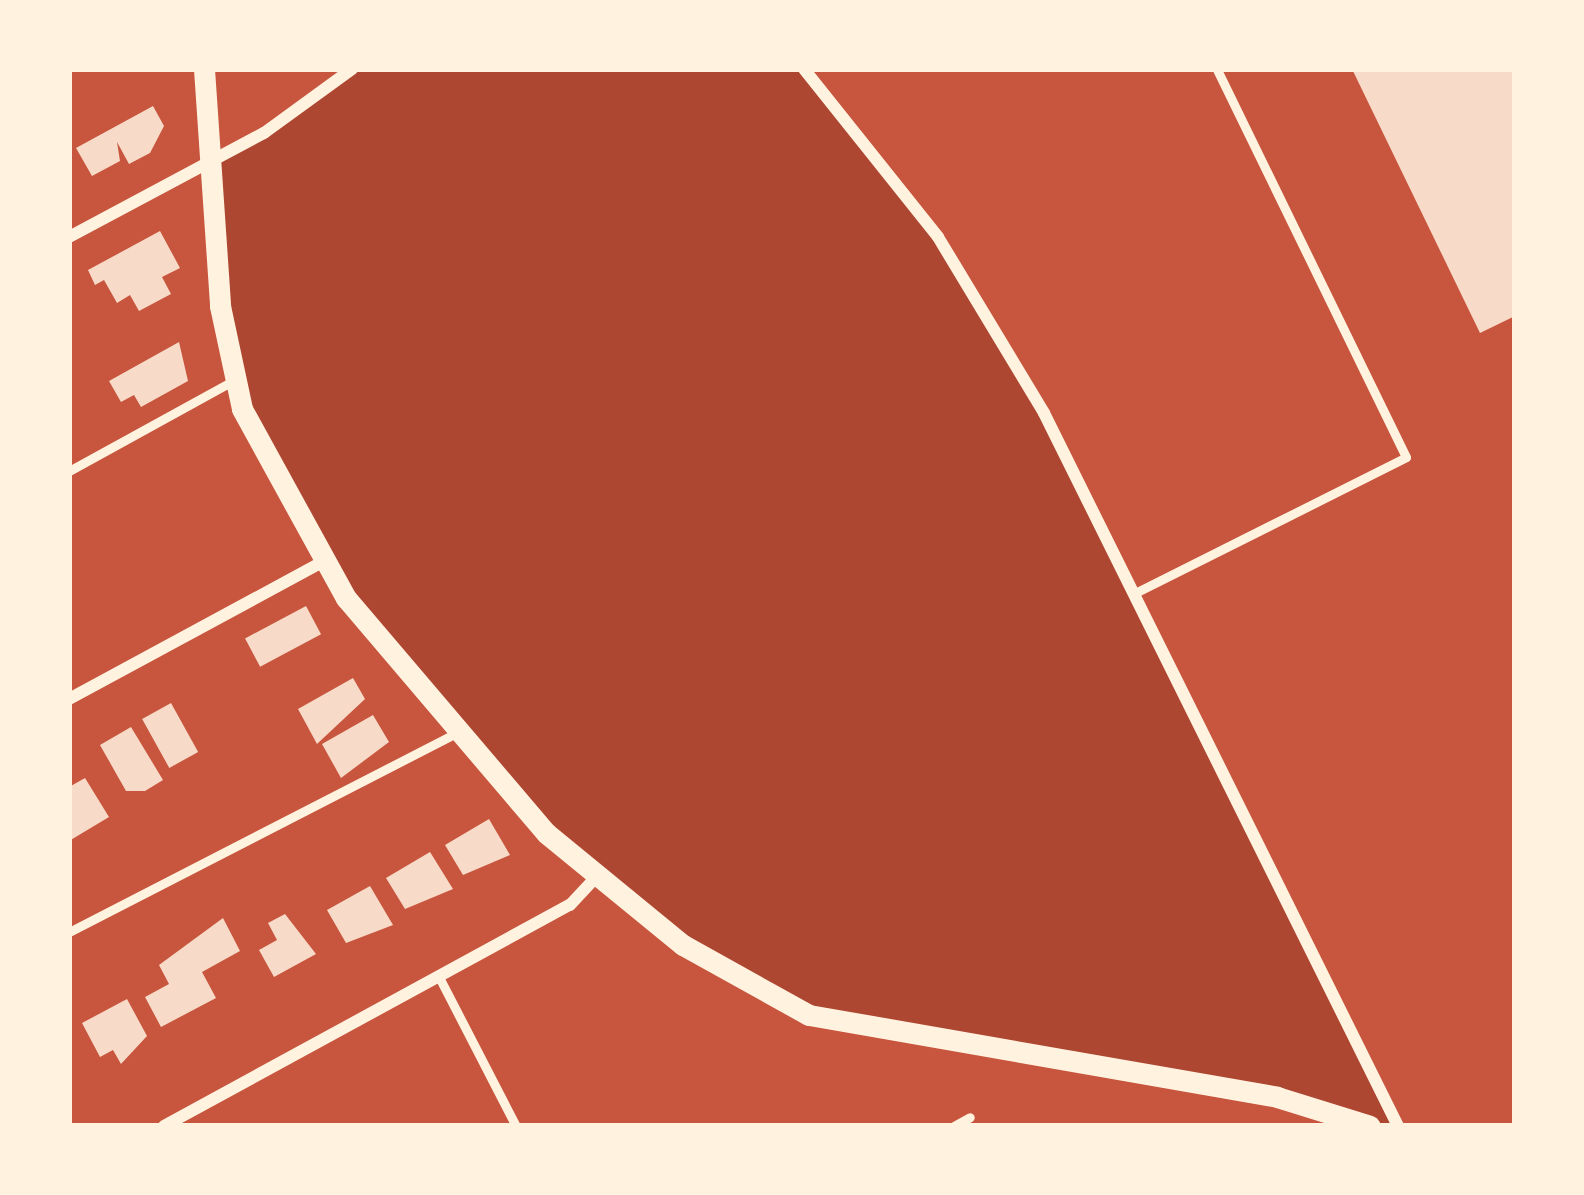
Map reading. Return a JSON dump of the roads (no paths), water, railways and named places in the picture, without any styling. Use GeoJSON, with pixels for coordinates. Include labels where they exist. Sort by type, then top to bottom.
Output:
{"type":"FeatureCollection","features":[{"type":"Feature","properties":{"kind":"street"},"geometry":{"type":"LineString","coordinates":[[204,69],[233,381],[324,561],[452,735],[597,876],[682,945],[809,1015],[1276,1097],[1370,1126]]}},
{"type":"Feature","properties":{"kind":"street"},"geometry":{"type":"LineString","coordinates":[[69,236],[210,162],[352,69]]}},
{"type":"Feature","properties":{"kind":"street"},"geometry":{"type":"LineString","coordinates":[[804,69],[960,272],[1136,593],[1398,1126]]}},
{"type":"Feature","properties":{"kind":"street"},"geometry":{"type":"LineString","coordinates":[[69,699],[324,561]]}},
{"type":"Feature","properties":{"kind":"street"},"geometry":{"type":"LineString","coordinates":[[164,1126],[570,905],[597,876]]}},
{"type":"Feature","properties":{"kind":"lane"},"geometry":{"type":"LineString","coordinates":[[1136,593],[1406,457],[1217,69]]}},
{"type":"Feature","properties":{"kind":"lane"},"geometry":{"type":"LineString","coordinates":[[69,471],[233,381]]}},
{"type":"Feature","properties":{"kind":"lane"},"geometry":{"type":"LineString","coordinates":[[69,932],[452,735]]}},
{"type":"Feature","properties":{"kind":"lane"},"geometry":{"type":"LineString","coordinates":[[439,976],[516,1126]]}},
{"type":"Feature","properties":{"kind":"lane"},"geometry":{"type":"LineString","coordinates":[[954,1126],[970,1118]]}}]}
